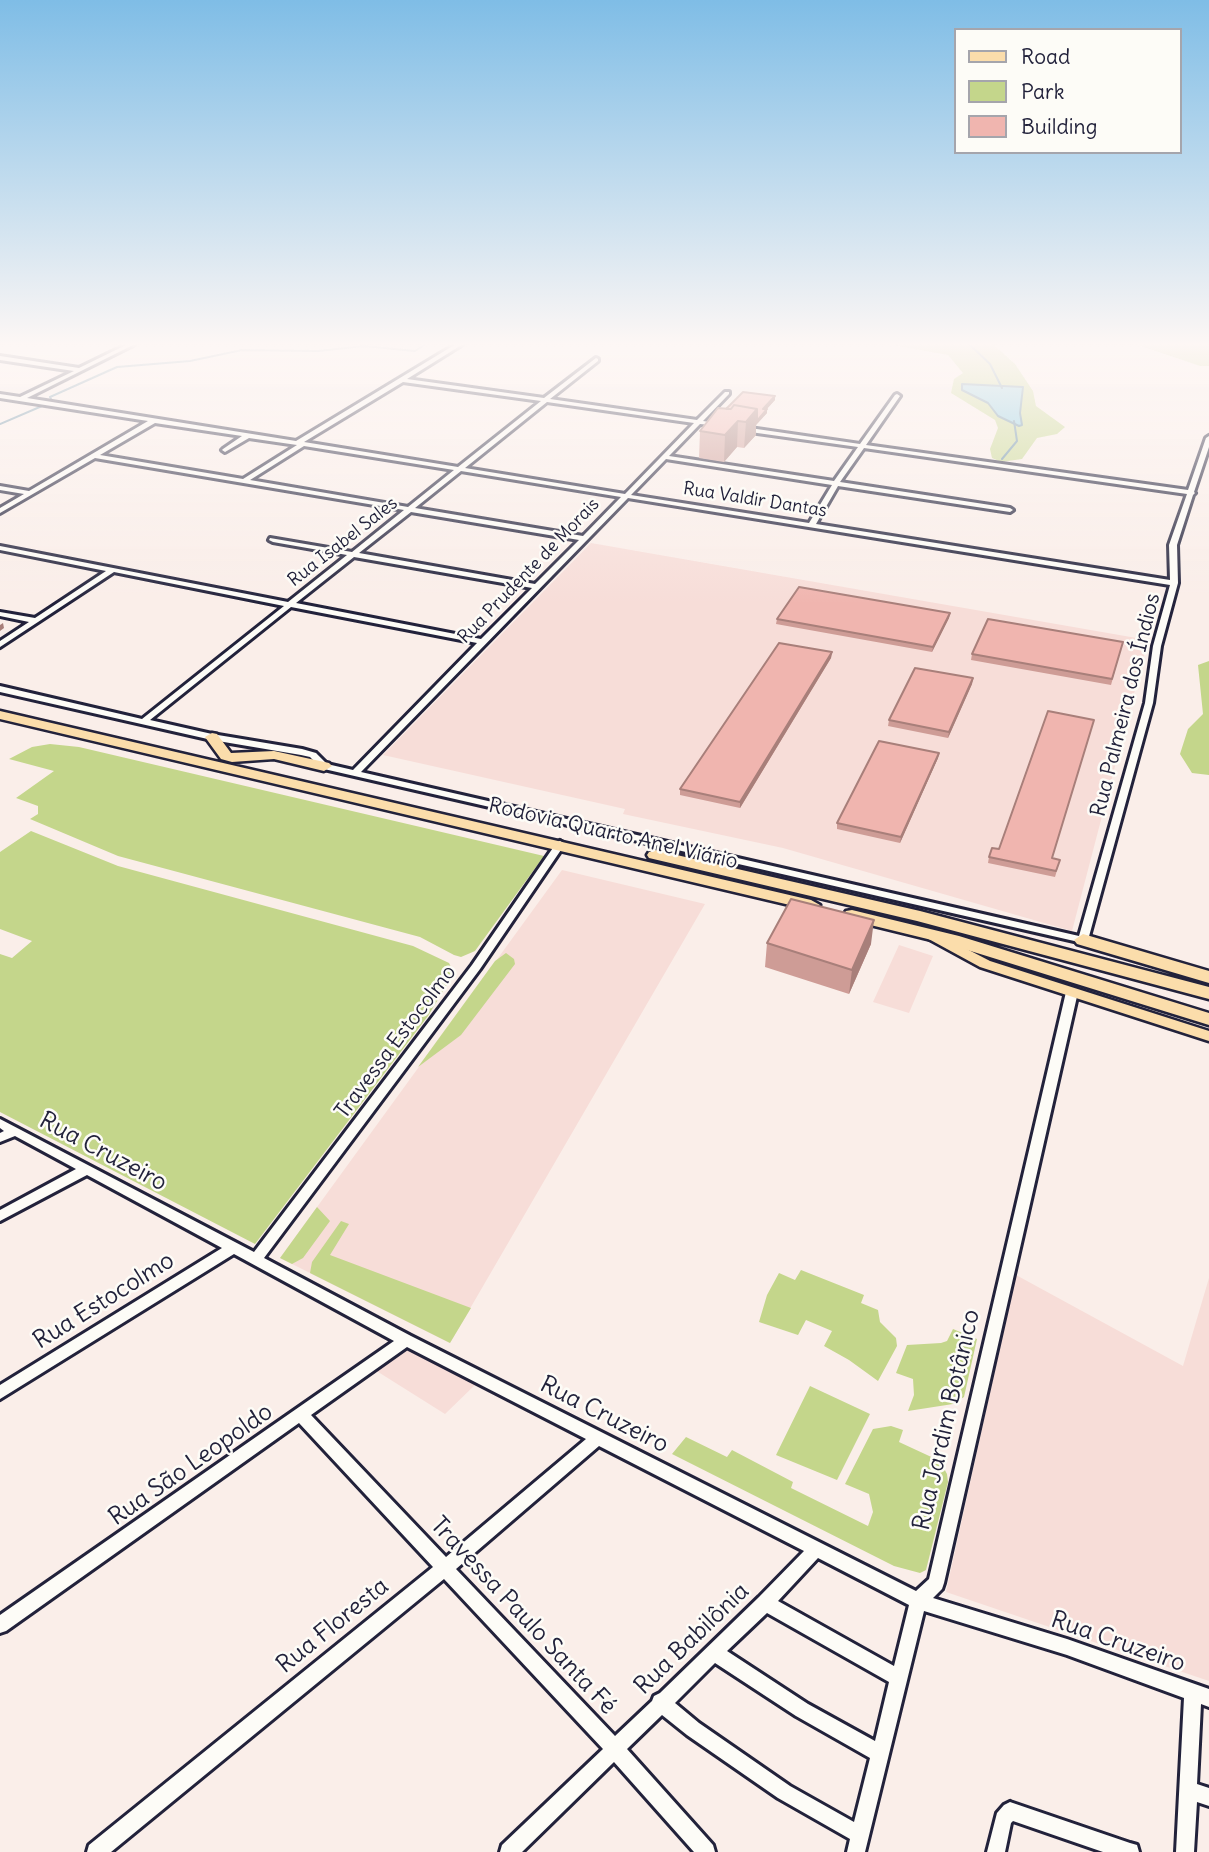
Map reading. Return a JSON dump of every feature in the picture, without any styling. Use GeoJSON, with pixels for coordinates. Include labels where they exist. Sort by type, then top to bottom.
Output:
{"type":"FeatureCollection","features":[{"type":"Feature","properties":{"kind":"highway","name":"Rodovia Quarto Anel Viário"},"geometry":{"type":"LineString","coordinates":[[0,704],[920,916],[1082,949],[1209,993]]}},
{"type":"Feature","properties":{"kind":"highway","name":"Rodovia Quarto Anel Viário"},"geometry":{"type":"LineString","coordinates":[[0,715],[559,844],[930,934],[1075,985],[1209,1019]]}},
{"type":"Feature","properties":{"kind":"highway"},"geometry":{"type":"LineString","coordinates":[[212,737],[229,757],[274,755],[324,766]]}},
{"type":"Feature","properties":{"kind":"highway"},"geometry":{"type":"LineString","coordinates":[[1075,985],[1082,949],[1209,977]]}},
{"type":"Feature","properties":{"kind":"main road"},"geometry":{"type":"LineString","coordinates":[[1075,985],[1209,1036]]}},
{"type":"Feature","properties":{"kind":"street"},"geometry":{"type":"LineString","coordinates":[[0,511],[137,430]]}},
{"type":"Feature","properties":{"kind":"street","name":"Rua Valdir Dantas"},"geometry":{"type":"LineString","coordinates":[[220,430],[1174,583]]}},
{"type":"Feature","properties":{"kind":"street"},"geometry":{"type":"LineString","coordinates":[[245,481],[321,430]]}},
{"type":"Feature","properties":{"kind":"street","name":"Rua Isabel Sales"},"geometry":{"type":"LineString","coordinates":[[143,722],[508,430]]}},
{"type":"Feature","properties":{"kind":"street","name":"Rua Prudente de Morais"},"geometry":{"type":"LineString","coordinates":[[355,773],[690,430]]}},
{"type":"Feature","properties":{"kind":"street"},"geometry":{"type":"LineString","coordinates":[[756,430],[1192,493]]}},
{"type":"Feature","properties":{"kind":"street"},"geometry":{"type":"LineString","coordinates":[[812,524],[837,482],[874,430]]}},
{"type":"Feature","properties":{"kind":"street"},"geometry":{"type":"LineString","coordinates":[[225,450],[249,435]]}},
{"type":"Feature","properties":{"kind":"street","name":"Rua Palmeira dos Índios"},"geometry":{"type":"LineString","coordinates":[[1082,949],[1149,703],[1157,646],[1174,583],[1173,545],[1209,438]]}},
{"type":"Feature","properties":{"kind":"street"},"geometry":{"type":"LineString","coordinates":[[94,456],[585,538]]}},
{"type":"Feature","properties":{"kind":"street"},"geometry":{"type":"LineString","coordinates":[[664,457],[1010,510]]}},
{"type":"Feature","properties":{"kind":"street"},"geometry":{"type":"LineString","coordinates":[[0,488],[30,494]]}},
{"type":"Feature","properties":{"kind":"street"},"geometry":{"type":"LineString","coordinates":[[273,540],[537,587]]}},
{"type":"Feature","properties":{"kind":"street"},"geometry":{"type":"LineString","coordinates":[[0,548],[482,642]]}},
{"type":"Feature","properties":{"kind":"street"},"geometry":{"type":"LineString","coordinates":[[0,645],[114,569]]}},
{"type":"Feature","properties":{"kind":"street"},"geometry":{"type":"LineString","coordinates":[[0,614],[36,621]]}},
{"type":"Feature","properties":{"kind":"street"},"geometry":{"type":"LineString","coordinates":[[0,689],[212,737],[302,752],[313,755],[324,766],[1082,949]]}},
{"type":"Feature","properties":{"kind":"street","name":"Travessa Estocolmo"},"geometry":{"type":"LineString","coordinates":[[257,1258],[475,967],[559,844]]}},
{"type":"Feature","properties":{"kind":"street","name":"Rua Jardim Botânico"},"geometry":{"type":"LineString","coordinates":[[858,1843],[878,1753],[918,1601],[936,1583],[1075,985]]}},
{"type":"Feature","properties":{"kind":"street","name":"Rua Cruzeiro"},"geometry":{"type":"LineString","coordinates":[[0,1123],[406,1340],[918,1601],[1067,1647],[1201,1695]]}},
{"type":"Feature","properties":{"kind":"street"},"geometry":{"type":"LineString","coordinates":[[0,1138],[15,1131]]}},
{"type":"Feature","properties":{"kind":"street"},"geometry":{"type":"LineString","coordinates":[[3,1209],[87,1169]]}},
{"type":"Feature","properties":{"kind":"street","name":"Rua Estocolmo"},"geometry":{"type":"LineString","coordinates":[[0,1392],[233,1248]]}},
{"type":"Feature","properties":{"kind":"street","name":"Rua São Leopoldo"},"geometry":{"type":"LineString","coordinates":[[0,1625],[302,1416],[406,1340]]}},
{"type":"Feature","properties":{"kind":"street","name":"Travessa Paulo Santa Fé"},"geometry":{"type":"LineString","coordinates":[[302,1416],[615,1749],[706,1852]]}},
{"type":"Feature","properties":{"kind":"street","name":"Rua Floresta"},"geometry":{"type":"LineString","coordinates":[[96,1852],[445,1568],[598,1437]]}},
{"type":"Feature","properties":{"kind":"street","name":"Rua Babilônia"},"geometry":{"type":"LineString","coordinates":[[509,1852],[660,1702],[765,1604],[816,1549]]}},
{"type":"Feature","properties":{"kind":"street"},"geometry":{"type":"LineString","coordinates":[[765,1604],[897,1677]]}},
{"type":"Feature","properties":{"kind":"street"},"geometry":{"type":"LineString","coordinates":[[713,1652],[802,1710],[878,1753]]}},
{"type":"Feature","properties":{"kind":"street"},"geometry":{"type":"LineString","coordinates":[[1185,1852],[1188,1790],[1201,1695]]}},
{"type":"Feature","properties":{"kind":"street"},"geometry":{"type":"LineString","coordinates":[[660,1702],[693,1729],[858,1843]]}},
{"type":"Feature","properties":{"kind":"street"},"geometry":{"type":"LineString","coordinates":[[1188,1790],[1209,1797]]}},
{"type":"Feature","properties":{"kind":"street"},"geometry":{"type":"LineString","coordinates":[[996,1852],[1003,1819],[1010,1811],[1129,1852]]}},
{"type":"Feature","properties":{"kind":"shaded area"},"geometry":{"type":"Polygon","coordinates":[[[591,543],[1148,640],[1072,931],[783,848],[623,814],[625,809],[383,755],[591,543]]]}},
{"type":"Feature","properties":{"kind":"shaded area"},"geometry":{"type":"Polygon","coordinates":[[[562,870],[705,904],[450,1343],[280,1258],[562,870]]]}},
{"type":"Feature","properties":{"kind":"shaded area"},"geometry":{"type":"Polygon","coordinates":[[[899,945],[933,956],[909,1013],[873,1002],[899,945]]]}},
{"type":"Feature","properties":{"kind":"shaded area"},"geometry":{"type":"Polygon","coordinates":[[[1016,1275],[1183,1366],[1209,1278],[1209,1681],[946,1592],[1016,1275]]]}},
{"type":"Feature","properties":{"kind":"shaded area"},"geometry":{"type":"Polygon","coordinates":[[[407,1347],[476,1384],[445,1414],[375,1370],[407,1347]]]}},
{"type":"Feature","properties":{"kind":"green space"},"geometry":{"type":"Polygon","coordinates":[[[997,430],[1061,430],[1057,434],[1037,438],[1022,459],[1001,462],[992,458],[990,449],[997,430]]]}},
{"type":"Feature","properties":{"kind":"green space"},"geometry":{"type":"Polygon","coordinates":[[[1209,661],[1209,775],[1192,773],[1180,754],[1188,729],[1203,714],[1198,665],[1209,661]]]}},
{"type":"Feature","properties":{"kind":"green space"},"geometry":{"type":"Polygon","coordinates":[[[50,744],[79,747],[544,856],[475,951],[461,957],[420,937],[118,856],[30,819],[38,814],[38,806],[16,798],[54,771],[9,759],[32,747],[50,744]]]}},
{"type":"Feature","properties":{"kind":"green space"},"geometry":{"type":"Polygon","coordinates":[[[31,831],[118,866],[413,946],[449,963],[454,973],[428,1016],[255,1244],[0,1112],[0,954],[12,958],[32,941],[0,929],[0,852],[31,831]]]}},
{"type":"Feature","properties":{"kind":"green space"},"geometry":{"type":"Polygon","coordinates":[[[506,953],[514,959],[515,964],[461,1035],[418,1067],[495,961],[506,953]]]}},
{"type":"Feature","properties":{"kind":"green space"},"geometry":{"type":"Polygon","coordinates":[[[317,1207],[330,1221],[303,1258],[292,1264],[280,1258],[317,1207]]]}},
{"type":"Feature","properties":{"kind":"green space"},"geometry":{"type":"Polygon","coordinates":[[[341,1221],[349,1224],[330,1255],[471,1308],[450,1343],[310,1273],[312,1262],[341,1221]]]}},
{"type":"Feature","properties":{"kind":"green space"},"geometry":{"type":"Polygon","coordinates":[[[801,1270],[864,1295],[861,1303],[878,1310],[880,1322],[896,1338],[897,1346],[878,1381],[824,1346],[832,1331],[806,1320],[798,1335],[759,1322],[767,1295],[779,1273],[795,1280],[801,1270]]]}},
{"type":"Feature","properties":{"kind":"green space"},"geometry":{"type":"Polygon","coordinates":[[[953,1329],[977,1339],[964,1397],[953,1404],[908,1411],[914,1395],[913,1379],[896,1373],[907,1345],[947,1341],[953,1329]]]}},
{"type":"Feature","properties":{"kind":"green space"},"geometry":{"type":"Polygon","coordinates":[[[810,1386],[870,1414],[837,1480],[776,1455],[810,1386]]]}},
{"type":"Feature","properties":{"kind":"green space"},"geometry":{"type":"Polygon","coordinates":[[[891,1426],[903,1430],[899,1442],[940,1461],[947,1474],[948,1482],[926,1570],[920,1573],[894,1566],[672,1454],[686,1437],[727,1457],[732,1450],[793,1482],[791,1488],[868,1526],[873,1512],[869,1494],[845,1484],[873,1429],[891,1426]]]}},
{"type":"Feature","properties":{"kind":"building"},"geometry":{"type":"Polygon","coordinates":[[[700,430],[729,430],[725,435],[700,430]]]}},
{"type":"Feature","properties":{"kind":"building"},"geometry":{"type":"Polygon","coordinates":[[[799,587],[950,613],[933,647],[777,619],[799,587]]]}},
{"type":"Feature","properties":{"kind":"building"},"geometry":{"type":"Polygon","coordinates":[[[988,619],[1123,642],[1112,679],[972,654],[988,619]]]}},
{"type":"Feature","properties":{"kind":"building"},"geometry":{"type":"Polygon","coordinates":[[[779,643],[832,652],[740,802],[680,789],[779,643]]]}},
{"type":"Feature","properties":{"kind":"building"},"geometry":{"type":"Polygon","coordinates":[[[915,668],[973,678],[949,732],[889,720],[915,668]]]}},
{"type":"Feature","properties":{"kind":"building"},"geometry":{"type":"Polygon","coordinates":[[[1048,711],[1094,720],[1052,858],[1060,860],[1056,871],[989,857],[992,848],[999,849],[1048,711]]]}},
{"type":"Feature","properties":{"kind":"building"},"geometry":{"type":"Polygon","coordinates":[[[879,741],[939,753],[901,837],[837,823],[879,741]]]}},
{"type":"Feature","properties":{"kind":"building"},"geometry":{"type":"Polygon","coordinates":[[[791,899],[874,920],[852,970],[767,943],[791,899]]]}},
{"type":"Feature","properties":{"kind":"waterway"},"geometry":{"type":"LineString","coordinates":[[1002,459],[1017,441],[1015,430]]}}]}
